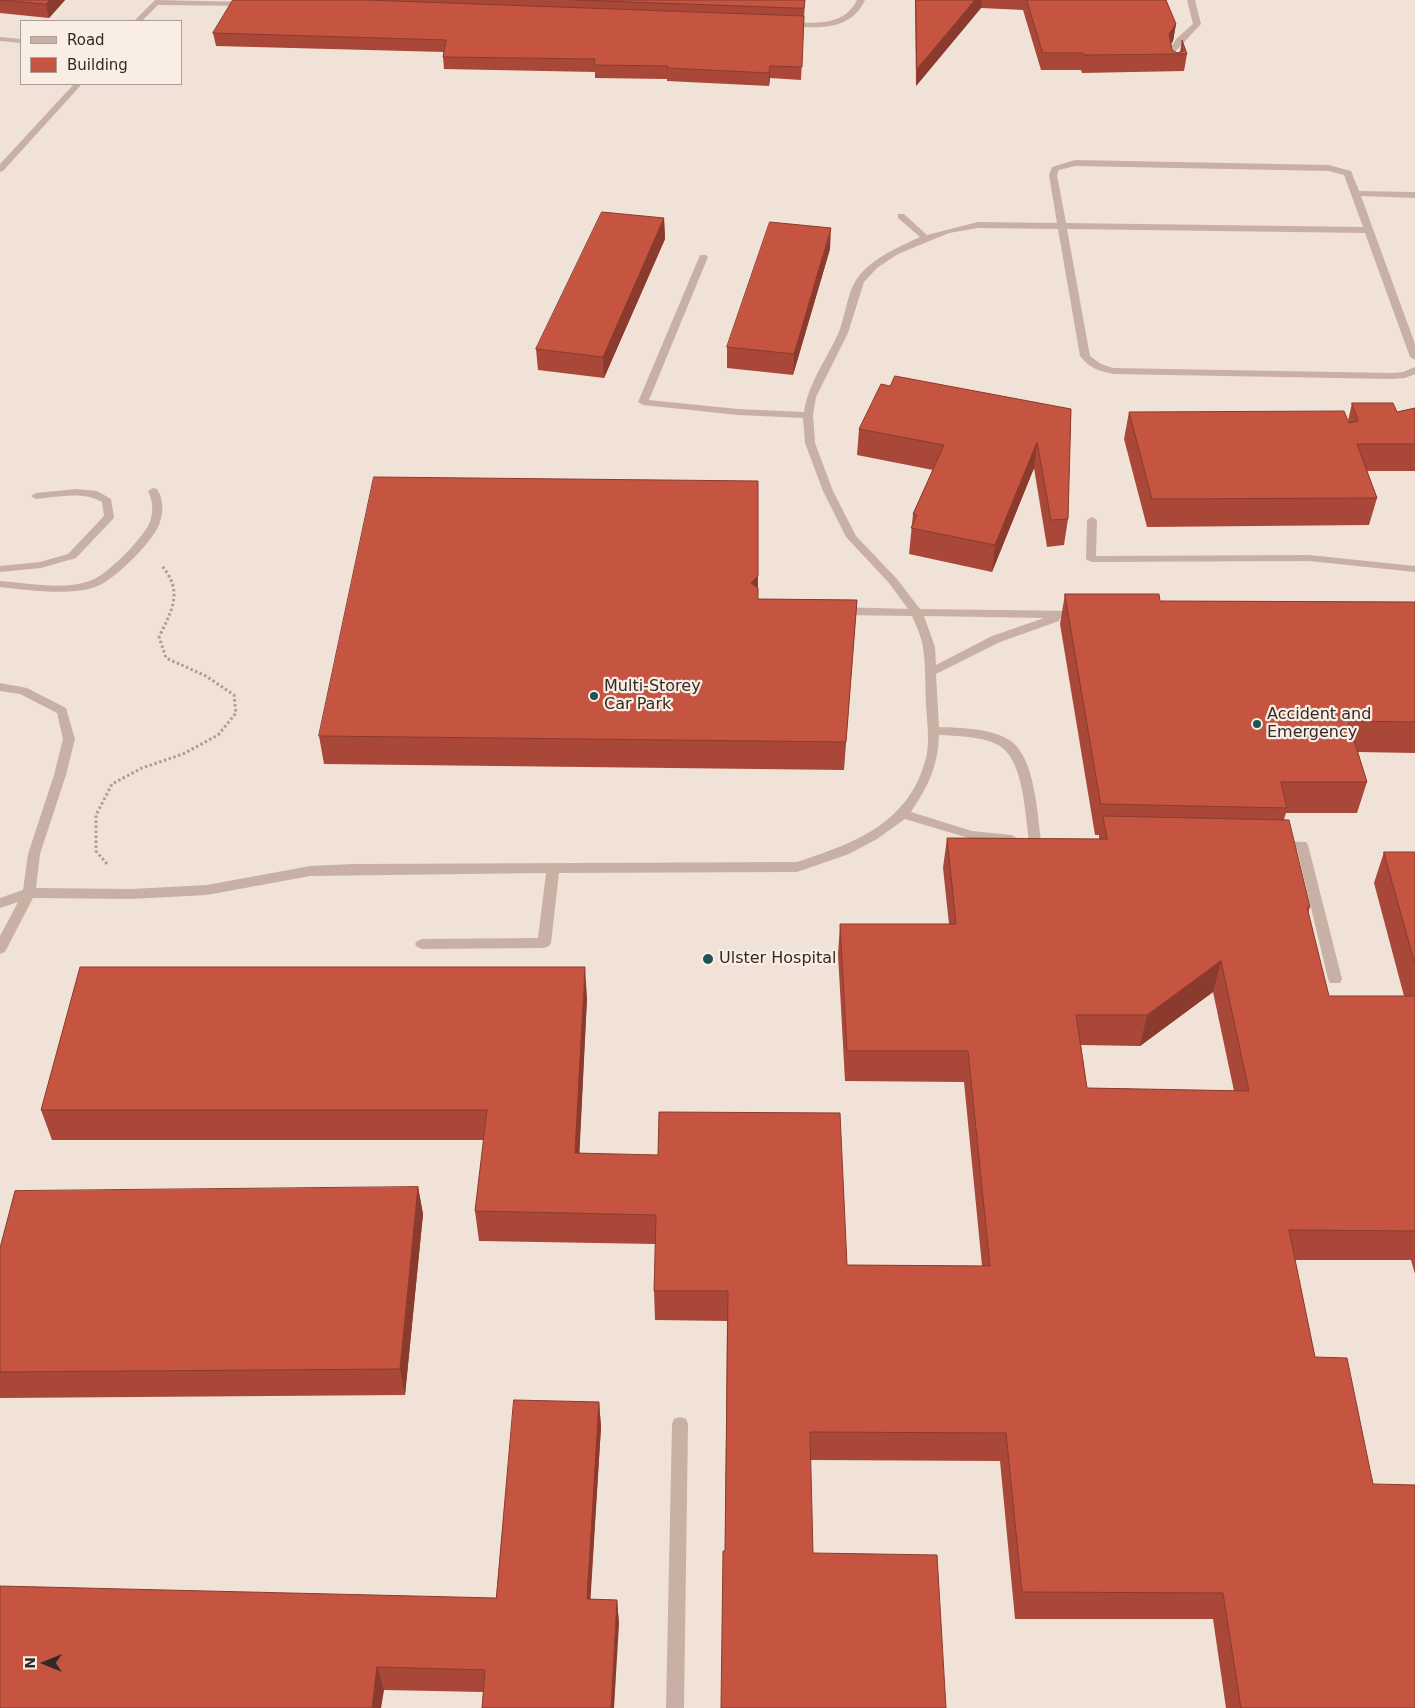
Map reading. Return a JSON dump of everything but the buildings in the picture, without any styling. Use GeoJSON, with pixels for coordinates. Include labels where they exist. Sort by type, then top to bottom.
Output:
{"type":"FeatureCollection","features":[{"type":"Feature","properties":{"kind":"street"},"geometry":{"type":"LineString","coordinates":[[775,23],[824,25],[843,20],[859,8],[861,0]]}},
{"type":"Feature","properties":{"kind":"street"},"geometry":{"type":"LineString","coordinates":[[1175,67],[1172,51],[1180,40],[1197,24],[1191,0]]}},
{"type":"Feature","properties":{"kind":"street"},"geometry":{"type":"LineString","coordinates":[[139,20],[157,2],[257,4]]}},
{"type":"Feature","properties":{"kind":"street"},"geometry":{"type":"LineString","coordinates":[[0,39],[20,41]]}},
{"type":"Feature","properties":{"kind":"street"},"geometry":{"type":"LineString","coordinates":[[0,169],[77,85]]}},
{"type":"Feature","properties":{"kind":"street"},"geometry":{"type":"LineString","coordinates":[[1415,357],[1348,173],[1329,168],[1075,163],[1055,169],[1053,175],[1085,356],[1090,362],[1101,369],[1112,371],[1392,376],[1405,375],[1415,370]]}},
{"type":"Feature","properties":{"kind":"street"},"geometry":{"type":"LineString","coordinates":[[1355,193],[1415,196]]}},
{"type":"Feature","properties":{"kind":"street"},"geometry":{"type":"LineString","coordinates":[[901,216],[926,238]]}},
{"type":"Feature","properties":{"kind":"street"},"geometry":{"type":"LineString","coordinates":[[0,903],[29,893],[131,894],[206,890],[310,871],[352,868],[797,867],[845,851],[873,836],[902,814],[921,787],[927,772],[932,757],[933,731],[929,647],[917,613],[893,581],[851,537],[828,491],[810,443],[808,415],[811,397],[843,333],[860,281],[874,266],[895,252],[946,231],[978,225],[1369,230]]}},
{"type":"Feature","properties":{"kind":"street"},"geometry":{"type":"LineString","coordinates":[[703,256],[643,402],[738,412],[808,415]]}},
{"type":"Feature","properties":{"kind":"street"},"geometry":{"type":"LineString","coordinates":[[0,569],[41,565],[72,556],[109,517],[107,501],[93,493],[76,492],[36,496]]}},
{"type":"Feature","properties":{"kind":"street"},"geometry":{"type":"LineString","coordinates":[[0,584],[64,589],[96,583],[124,562],[143,541],[155,523],[158,501],[153,492]]}},
{"type":"Feature","properties":{"kind":"street"},"geometry":{"type":"LineString","coordinates":[[1092,520],[1091,559],[1309,558],[1415,569]]}},
{"type":"Feature","properties":{"kind":"street"},"geometry":{"type":"LineString","coordinates":[[832,611],[1094,615]]}},
{"type":"Feature","properties":{"kind":"street"},"geometry":{"type":"LineString","coordinates":[[931,672],[996,639],[1065,615]]}},
{"type":"Feature","properties":{"kind":"street"},"geometry":{"type":"LineString","coordinates":[[0,687],[23,690],[62,710],[69,739],[60,775],[34,854],[29,893],[0,949]]}},
{"type":"Feature","properties":{"kind":"street"},"geometry":{"type":"LineString","coordinates":[[902,814],[972,835],[1039,840],[1024,770],[1008,745],[980,735],[933,731]]}},
{"type":"Feature","properties":{"kind":"street"},"geometry":{"type":"LineString","coordinates":[[1263,844],[1302,845],[1335,979]]}},
{"type":"Feature","properties":{"kind":"street"},"geometry":{"type":"LineString","coordinates":[[422,944],[544,943],[552,869]]}},
{"type":"Feature","properties":{"kind":"street"},"geometry":{"type":"LineString","coordinates":[[675,1708],[680,1424]]}},
{"type":"Feature","properties":{"kind":"path"},"geometry":{"type":"LineString","coordinates":[[131,894],[96,851],[96,815],[112,784],[142,768],[183,754],[218,735],[236,713],[234,695],[206,676],[166,658],[159,637],[175,603],[170,575],[143,541]]}},
{"type":"Feature","properties":{"kind":"place","name":"Multi-Storey Car Park"},"geometry":{"type":"Point","coordinates":[594,696]}},
{"type":"Feature","properties":{"kind":"place","name":"Accident and Emergency"},"geometry":{"type":"Point","coordinates":[1257,724]}},
{"type":"Feature","properties":{"kind":"place","name":"Ulster Hospital"},"geometry":{"type":"Point","coordinates":[708,959]}}]}
